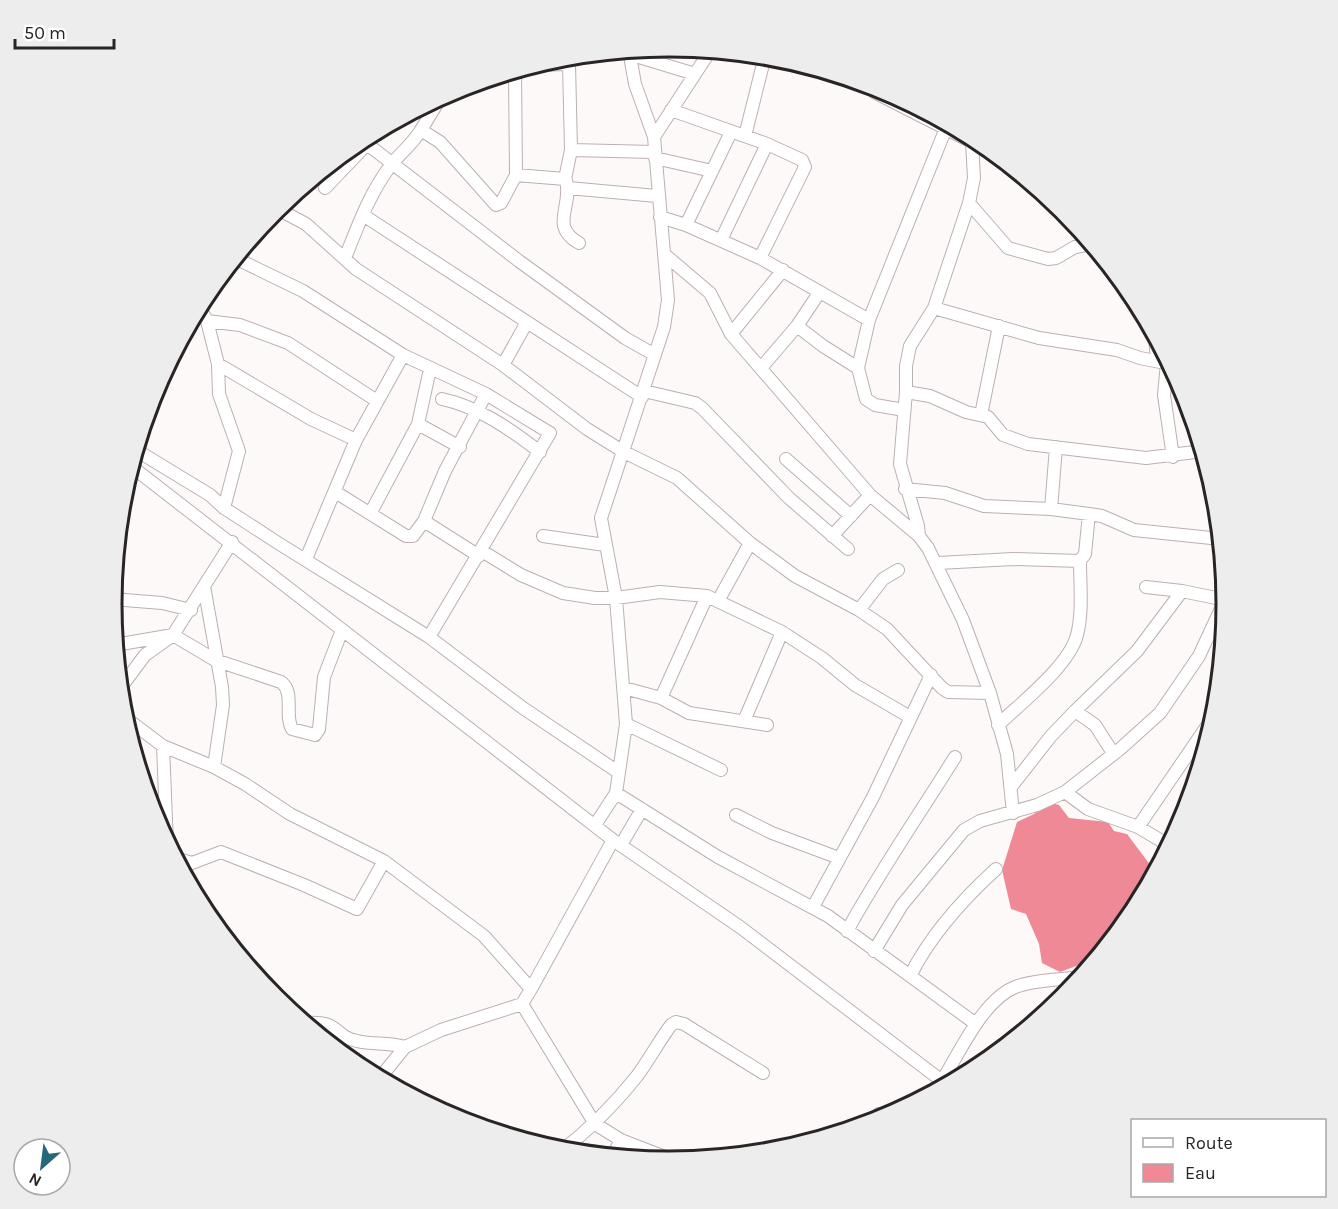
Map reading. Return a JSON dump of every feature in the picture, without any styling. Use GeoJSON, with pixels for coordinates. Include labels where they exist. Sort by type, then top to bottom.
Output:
{"type":"FeatureCollection","features":[{"type":"Feature","properties":{"kind":"street"},"geometry":{"type":"LineString","coordinates":[[595,825],[616,793],[626,724],[616,598],[601,518],[664,327],[668,300],[657,195],[654,137],[635,84],[630,58]]}},
{"type":"Feature","properties":{"kind":"street"},"geometry":{"type":"LineString","coordinates":[[646,58],[695,74]]}},
{"type":"Feature","properties":{"kind":"street"},"geometry":{"type":"LineString","coordinates":[[654,137],[705,58]]}},
{"type":"Feature","properties":{"kind":"street"},"geometry":{"type":"LineString","coordinates":[[745,136],[763,66]]}},
{"type":"Feature","properties":{"kind":"street"},"geometry":{"type":"LineString","coordinates":[[570,67],[571,150],[563,229],[567,236],[579,243]]}},
{"type":"Feature","properties":{"kind":"street"},"geometry":{"type":"LineString","coordinates":[[421,130],[440,142],[496,205],[501,202],[516,175],[515,80]]}},
{"type":"Feature","properties":{"kind":"street"},"geometry":{"type":"LineString","coordinates":[[345,258],[366,203],[392,164],[410,148],[433,110]]}},
{"type":"Feature","properties":{"kind":"street"},"geometry":{"type":"LineString","coordinates":[[671,110],[767,144],[802,160],[805,167],[760,258]]}},
{"type":"Feature","properties":{"kind":"street"},"geometry":{"type":"LineString","coordinates":[[904,410],[875,405],[866,399],[858,368],[869,320],[945,131]]}},
{"type":"Feature","properties":{"kind":"street"},"geometry":{"type":"LineString","coordinates":[[686,225],[731,132]]}},
{"type":"Feature","properties":{"kind":"street"},"geometry":{"type":"LineString","coordinates":[[721,240],[767,144]]}},
{"type":"Feature","properties":{"kind":"street"},"geometry":{"type":"LineString","coordinates":[[370,146],[519,261],[625,338],[655,355]]}},
{"type":"Feature","properties":{"kind":"street"},"geometry":{"type":"LineString","coordinates":[[919,536],[900,464],[906,366],[910,346],[934,308],[969,203],[974,178],[972,149]]}},
{"type":"Feature","properties":{"kind":"street"},"geometry":{"type":"LineString","coordinates":[[571,150],[654,155],[712,171]]}},
{"type":"Feature","properties":{"kind":"street"},"geometry":{"type":"LineString","coordinates":[[326,188],[357,155]]}},
{"type":"Feature","properties":{"kind":"street"},"geometry":{"type":"LineString","coordinates":[[516,175],[657,195]]}},
{"type":"Feature","properties":{"kind":"street"},"geometry":{"type":"LineString","coordinates":[[969,203],[1008,248],[1048,259],[1056,258],[1075,247],[1082,246]]}},
{"type":"Feature","properties":{"kind":"street"},"geometry":{"type":"LineString","coordinates":[[286,213],[306,224],[356,269],[503,365],[587,429],[624,452],[677,478],[750,543],[795,576],[860,610],[887,628],[935,682],[948,692],[990,693]]}},
{"type":"Feature","properties":{"kind":"street"},"geometry":{"type":"LineString","coordinates":[[363,215],[527,322],[643,394],[695,403],[789,498],[848,549]]}},
{"type":"Feature","properties":{"kind":"street"},"geometry":{"type":"LineString","coordinates":[[660,217],[686,225],[760,258],[869,320]]}},
{"type":"Feature","properties":{"kind":"street"},"geometry":{"type":"LineString","coordinates":[[664,254],[710,293],[731,334],[870,495],[919,536],[938,563],[963,620],[990,693],[1007,754],[1013,813]]}},
{"type":"Feature","properties":{"kind":"street"},"geometry":{"type":"LineString","coordinates":[[243,262],[303,291],[403,355],[486,394],[548,430],[550,436],[429,638]]}},
{"type":"Feature","properties":{"kind":"street"},"geometry":{"type":"LineString","coordinates":[[731,334],[783,270]]}},
{"type":"Feature","properties":{"kind":"street"},"geometry":{"type":"LineString","coordinates":[[761,369],[798,326],[819,293]]}},
{"type":"Feature","properties":{"kind":"street"},"geometry":{"type":"LineString","coordinates":[[934,308],[1039,338],[1117,350],[1160,362]]}},
{"type":"Feature","properties":{"kind":"street"},"geometry":{"type":"LineString","coordinates":[[204,316],[218,364],[219,394],[239,451],[225,508]]}},
{"type":"Feature","properties":{"kind":"street"},"geometry":{"type":"LineString","coordinates":[[207,321],[240,325],[288,343],[377,401]]}},
{"type":"Feature","properties":{"kind":"street"},"geometry":{"type":"LineString","coordinates":[[503,365],[527,322]]}},
{"type":"Feature","properties":{"kind":"street"},"geometry":{"type":"LineString","coordinates":[[798,326],[823,346],[858,368]]}},
{"type":"Feature","properties":{"kind":"street"},"geometry":{"type":"LineString","coordinates":[[981,415],[999,326]]}},
{"type":"Feature","properties":{"kind":"street"},"geometry":{"type":"LineString","coordinates":[[306,560],[336,493],[356,440],[403,355]]}},
{"type":"Feature","properties":{"kind":"street"},"geometry":{"type":"LineString","coordinates":[[218,364],[311,419],[356,440]]}},
{"type":"Feature","properties":{"kind":"street"},"geometry":{"type":"LineString","coordinates":[[371,512],[418,424],[430,369]]}},
{"type":"Feature","properties":{"kind":"street"},"geometry":{"type":"LineString","coordinates":[[1165,372],[1164,395],[1173,457]]}},
{"type":"Feature","properties":{"kind":"street"},"geometry":{"type":"LineString","coordinates":[[906,392],[930,396],[992,419],[997,430],[1010,439],[1119,457],[1173,457],[1195,453]]}},
{"type":"Feature","properties":{"kind":"street"},"geometry":{"type":"LineString","coordinates":[[336,493],[410,537],[424,521],[445,471],[460,447],[486,394]]}},
{"type":"Feature","properties":{"kind":"street"},"geometry":{"type":"LineString","coordinates":[[442,399],[478,411],[515,433],[540,452]]}},
{"type":"Feature","properties":{"kind":"street"},"geometry":{"type":"LineString","coordinates":[[418,424],[460,447]]}},
{"type":"Feature","properties":{"kind":"street"},"geometry":{"type":"LineString","coordinates":[[1051,509],[1056,447]]}},
{"type":"Feature","properties":{"kind":"street"},"geometry":{"type":"LineString","coordinates":[[143,454],[210,495],[225,508],[429,638],[523,708],[618,772]]}},
{"type":"Feature","properties":{"kind":"street"},"geometry":{"type":"LineString","coordinates":[[786,459],[851,516]]}},
{"type":"Feature","properties":{"kind":"street"},"geometry":{"type":"LineString","coordinates":[[138,471],[617,842],[740,927],[940,1080]]}},
{"type":"Feature","properties":{"kind":"street"},"geometry":{"type":"LineString","coordinates":[[905,489],[945,493],[984,506],[1051,509],[1102,516],[1125,528],[1212,538]]}},
{"type":"Feature","properties":{"kind":"street"},"geometry":{"type":"LineString","coordinates":[[832,536],[870,495]]}},
{"type":"Feature","properties":{"kind":"street"},"geometry":{"type":"LineString","coordinates":[[998,725],[1064,660],[1073,646],[1078,634],[1080,561],[1085,554],[1089,514]]}},
{"type":"Feature","properties":{"kind":"street"},"geometry":{"type":"LineString","coordinates":[[424,521],[521,575],[555,590],[596,598],[616,598],[660,592],[713,599],[782,633],[822,658],[855,685],[910,717]]}},
{"type":"Feature","properties":{"kind":"street"},"geometry":{"type":"LineString","coordinates":[[543,536],[605,545]]}},
{"type":"Feature","properties":{"kind":"street"},"geometry":{"type":"LineString","coordinates":[[127,680],[145,655],[173,635],[191,610],[232,542]]}},
{"type":"Feature","properties":{"kind":"street"},"geometry":{"type":"LineString","coordinates":[[661,698],[713,599],[750,543]]}},
{"type":"Feature","properties":{"kind":"street"},"geometry":{"type":"LineString","coordinates":[[938,563],[1013,559],[1080,561]]}},
{"type":"Feature","properties":{"kind":"street"},"geometry":{"type":"LineString","coordinates":[[860,610],[883,579],[897,570]]}},
{"type":"Feature","properties":{"kind":"street"},"geometry":{"type":"LineString","coordinates":[[204,586],[223,705],[214,767]]}},
{"type":"Feature","properties":{"kind":"street"},"geometry":{"type":"LineString","coordinates":[[1146,587],[1216,597]]}},
{"type":"Feature","properties":{"kind":"street"},"geometry":{"type":"LineString","coordinates":[[1011,787],[1051,736],[1137,651],[1182,591]]}},
{"type":"Feature","properties":{"kind":"street"},"geometry":{"type":"LineString","coordinates":[[122,600],[162,603],[191,610]]}},
{"type":"Feature","properties":{"kind":"street"},"geometry":{"type":"LineString","coordinates":[[874,951],[902,905],[964,830],[980,821],[1013,813],[1065,792],[1128,743],[1160,713],[1199,656],[1216,621]]}},
{"type":"Feature","properties":{"kind":"street"},"geometry":{"type":"LineString","coordinates":[[123,644],[173,635],[215,660],[285,684],[288,690],[288,720],[292,729],[315,735],[319,729],[324,676],[342,630]]}},
{"type":"Feature","properties":{"kind":"street"},"geometry":{"type":"LineString","coordinates":[[744,721],[782,633]]}},
{"type":"Feature","properties":{"kind":"street"},"geometry":{"type":"LineString","coordinates":[[813,908],[873,797],[931,675]]}},
{"type":"Feature","properties":{"kind":"street"},"geometry":{"type":"LineString","coordinates":[[624,688],[661,698],[689,713],[767,725]]}},
{"type":"Feature","properties":{"kind":"street"},"geometry":{"type":"LineString","coordinates":[[1075,711],[1095,725],[1113,753]]}},
{"type":"Feature","properties":{"kind":"street"},"geometry":{"type":"LineString","coordinates":[[626,724],[721,770]]}},
{"type":"Feature","properties":{"kind":"street"},"geometry":{"type":"LineString","coordinates":[[135,725],[163,746],[214,767],[245,784],[290,814],[384,861],[484,936],[531,988]]}},
{"type":"Feature","properties":{"kind":"street"},"geometry":{"type":"LineString","coordinates":[[1138,827],[1200,736]]}},
{"type":"Feature","properties":{"kind":"street"},"geometry":{"type":"LineString","coordinates":[[163,746],[166,821]]}},
{"type":"Feature","properties":{"kind":"street"},"geometry":{"type":"LineString","coordinates":[[848,931],[871,889],[955,757]]}},
{"type":"Feature","properties":{"kind":"street"},"geometry":{"type":"LineString","coordinates":[[1065,792],[1088,809],[1138,827],[1162,842]]}},
{"type":"Feature","properties":{"kind":"street"},"geometry":{"type":"LineString","coordinates":[[616,793],[718,857],[813,908],[976,1024]]}},
{"type":"Feature","properties":{"kind":"street"},"geometry":{"type":"LineString","coordinates":[[385,1073],[405,1047],[441,1030],[522,1004],[617,842],[642,809]]}},
{"type":"Feature","properties":{"kind":"street"},"geometry":{"type":"LineString","coordinates":[[736,815],[772,833],[839,858]]}},
{"type":"Feature","properties":{"kind":"street"},"geometry":{"type":"LineString","coordinates":[[186,861],[192,863],[221,852],[357,909],[384,861]]}},
{"type":"Feature","properties":{"kind":"street"},"geometry":{"type":"LineString","coordinates":[[910,976],[923,950],[961,902],[996,869]]}},
{"type":"Feature","properties":{"kind":"street"},"geometry":{"type":"LineString","coordinates":[[950,1075],[976,1024],[993,1002],[1012,988],[1068,979]]}},
{"type":"Feature","properties":{"kind":"street"},"geometry":{"type":"LineString","coordinates":[[522,1004],[595,1124],[621,1140],[651,1151]]}},
{"type":"Feature","properties":{"kind":"street"},"geometry":{"type":"LineString","coordinates":[[572,1143],[595,1124],[638,1074],[671,1025],[676,1022],[684,1024],[763,1073]]}},
{"type":"Feature","properties":{"kind":"street"},"geometry":{"type":"LineString","coordinates":[[317,1023],[332,1024],[351,1040],[386,1042],[405,1047]]}},
{"type":"Feature","properties":{"kind":"street"},"geometry":{"type":"LineString","coordinates":[[616,1149],[621,1140]]}},
{"type":"Feature","properties":{"kind":"water"},"geometry":{"type":"Polygon","coordinates":[[[1048,802],[1059,805],[1069,818],[1108,822],[1114,831],[1127,834],[1150,865],[1124,909],[1082,964],[1060,972],[1042,963],[1039,944],[1026,914],[1011,909],[1002,870],[1017,822],[1034,814],[1048,802]]]}}]}
